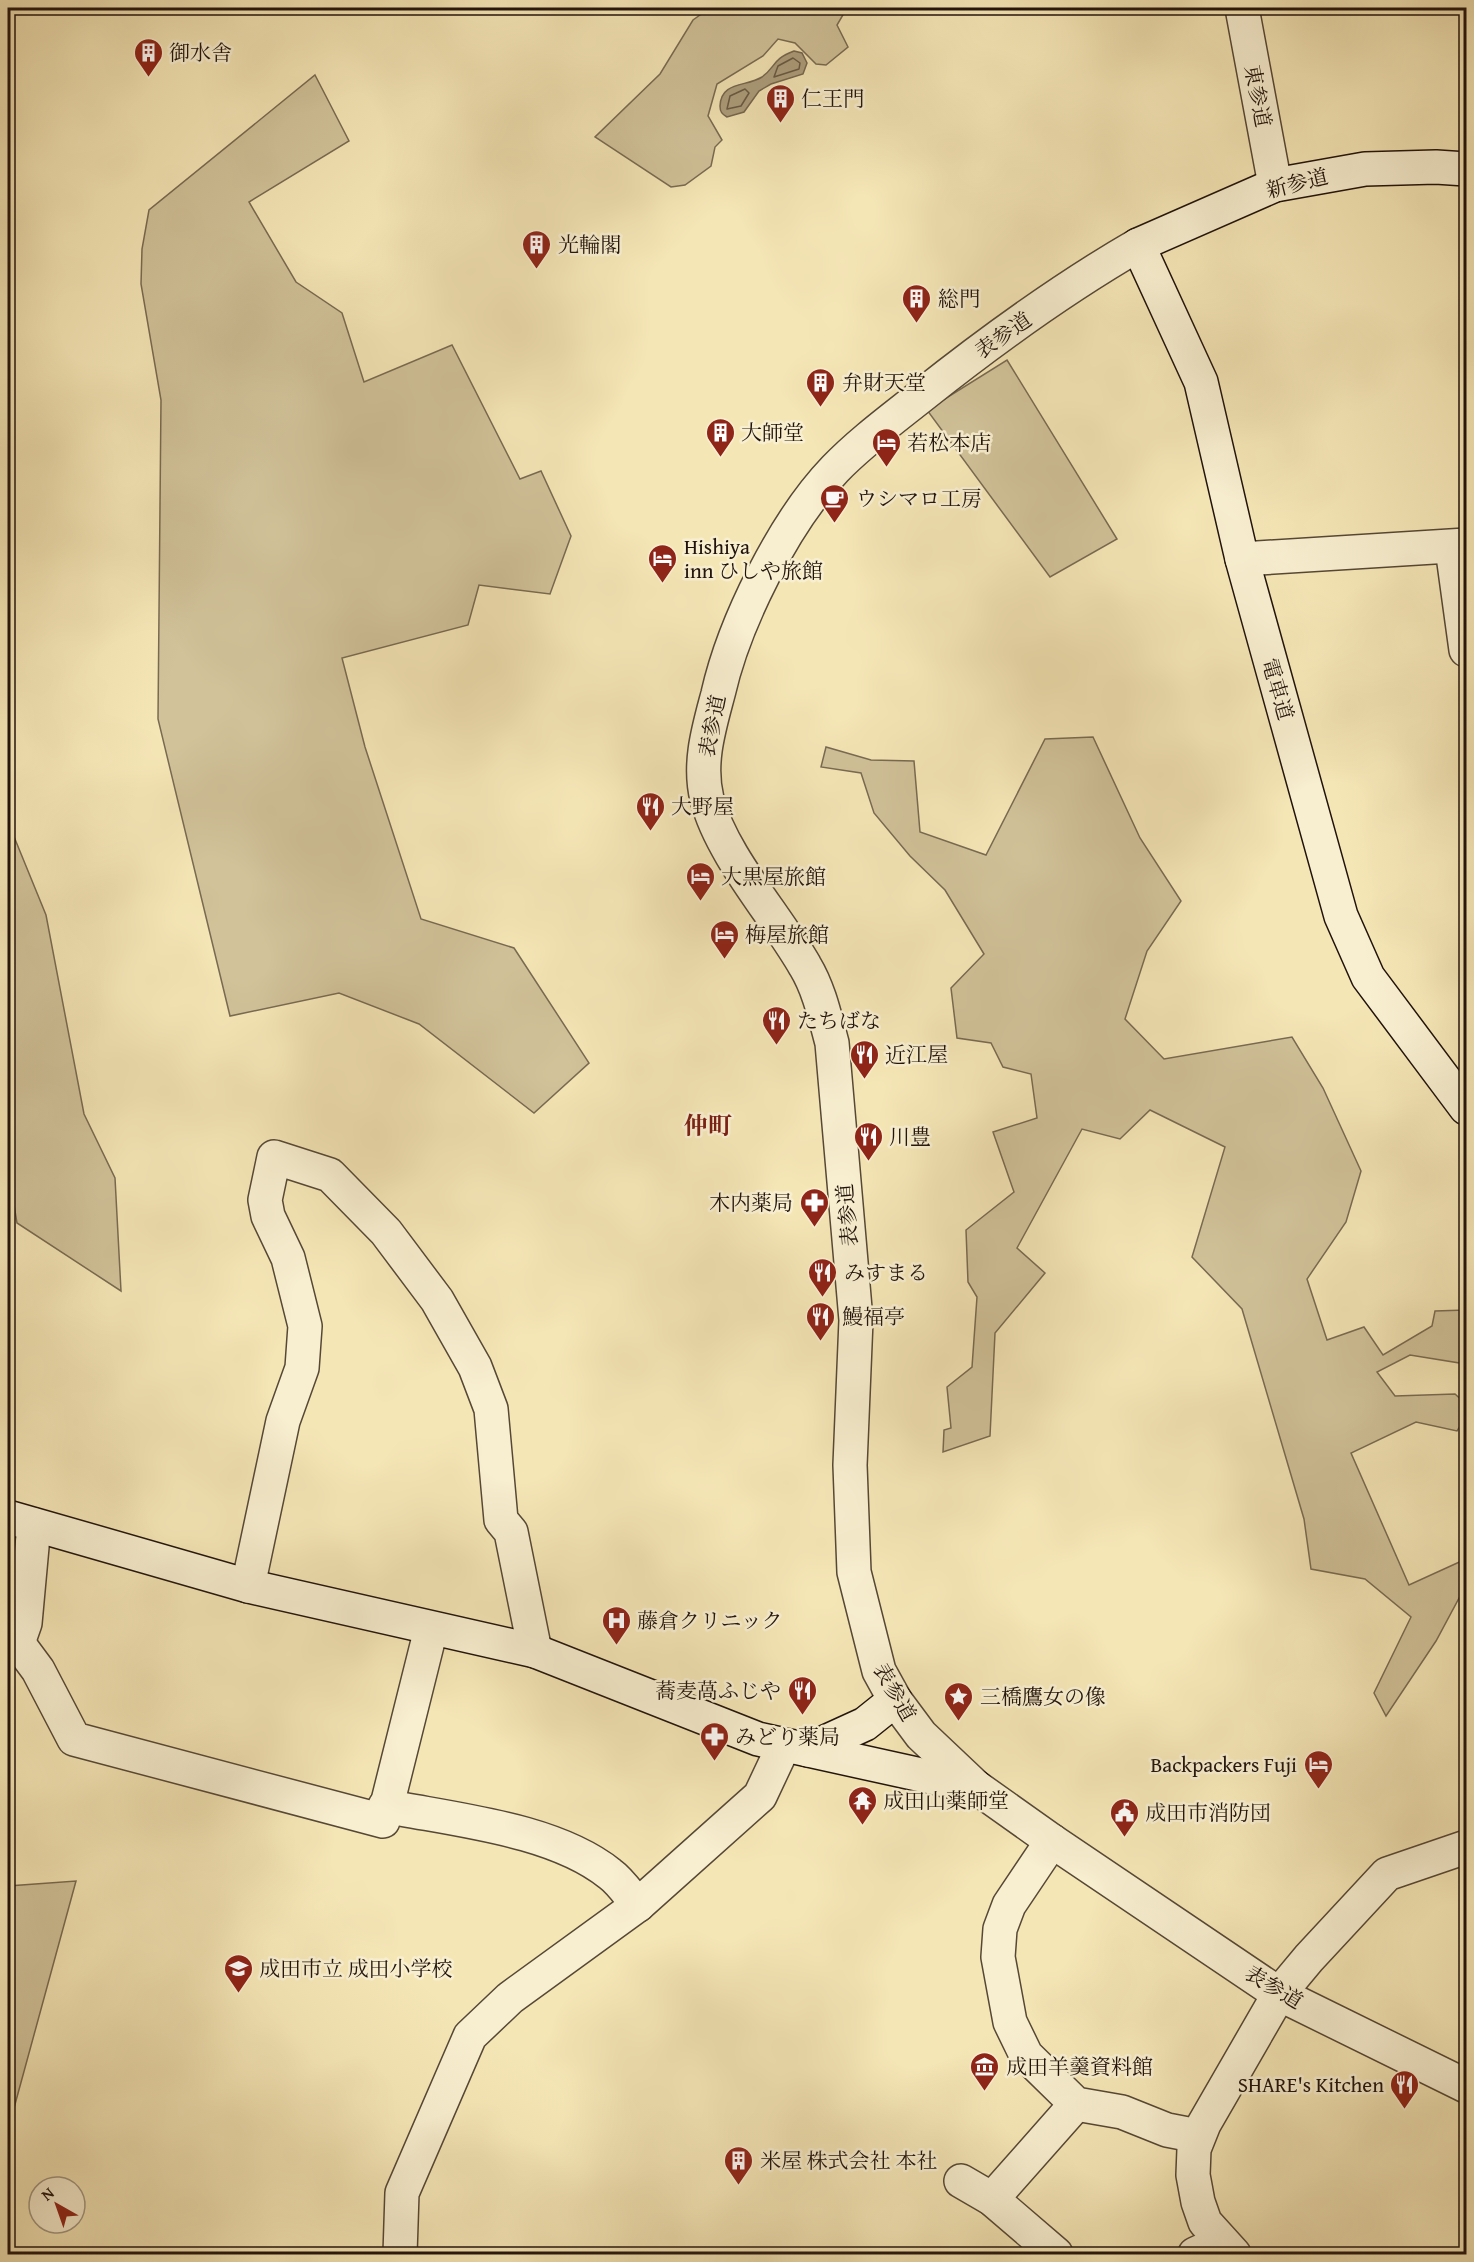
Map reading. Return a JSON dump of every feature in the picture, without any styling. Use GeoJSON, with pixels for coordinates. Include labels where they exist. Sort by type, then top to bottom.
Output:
{"type":"FeatureCollection","features":[{"type":"Feature","properties":{"kind":"street","name":"東参道"},"geometry":{"type":"LineString","coordinates":[[1242,8],[1275,185]]}},
{"type":"Feature","properties":{"kind":"street","name":"新参道"},"geometry":{"type":"LineString","coordinates":[[1138,245],[1275,185],[1365,169],[1436,167],[1467,169]]}},
{"type":"Feature","properties":{"kind":"street","name":"電車道"},"geometry":{"type":"LineString","coordinates":[[1138,245],[1201,382],[1242,559],[1341,916],[1354,952],[1380,995],[1467,1108]]}},
{"type":"Feature","properties":{"kind":"street","name":"表参道"},"geometry":{"type":"LineString","coordinates":[[1138,245],[1094,270],[950,373],[834,470],[803,507],[772,556],[725,664],[705,748],[707,799],[718,828],[807,969],[822,1007],[832,1043],[856,1320],[850,1465],[854,1572],[879,1671],[895,1700],[921,1735],[976,1787],[1052,1841],[1279,1994],[1467,2086]]}},
{"type":"Feature","properties":{"kind":"street"},"geometry":{"type":"LineString","coordinates":[[1242,559],[1459,546],[1467,650]]}},
{"type":"Feature","properties":{"kind":"street"},"geometry":{"type":"LineString","coordinates":[[248,1586],[283,1421],[302,1368],[305,1326],[288,1258],[268,1216],[265,1200],[274,1157],[330,1175],[386,1232],[436,1300],[475,1367],[491,1409],[501,1520],[512,1532],[535,1651]]}},
{"type":"Feature","properties":{"kind":"street"},"geometry":{"type":"LineString","coordinates":[[431,1629],[383,1821],[74,1739],[38,1670],[13,1644],[25,1623],[21,1521],[248,1586],[535,1651],[758,1739],[976,1787]]}},
{"type":"Feature","properties":{"kind":"street"},"geometry":{"type":"LineString","coordinates":[[400,2254],[402,2193],[470,2036],[510,1998],[638,1905],[760,1796],[796,1747],[865,1724],[895,1700]]}},
{"type":"Feature","properties":{"kind":"street"},"geometry":{"type":"LineString","coordinates":[[386,1806],[542,1838],[577,1853],[611,1874],[638,1905]]}},
{"type":"Feature","properties":{"kind":"street"},"geometry":{"type":"LineString","coordinates":[[1052,1841],[1009,1905],[1000,1929],[998,1957],[1010,2022],[1026,2055],[1076,2104],[1122,2112],[1167,2130],[1198,2136]]}},
{"type":"Feature","properties":{"kind":"street"},"geometry":{"type":"LineString","coordinates":[[1217,2250],[1198,2202],[1193,2175],[1194,2149],[1198,2136],[1279,1994],[1387,1874],[1467,1848]]}},
{"type":"Feature","properties":{"kind":"street"},"geometry":{"type":"LineString","coordinates":[[992,2199],[1076,2104]]}},
{"type":"Feature","properties":{"kind":"street"},"geometry":{"type":"LineString","coordinates":[[961,2181],[992,2199],[1056,2254]]}},
{"type":"Feature","properties":{"kind":"shaded area"},"geometry":{"type":"Polygon","coordinates":[[[710,8],[847,8],[837,25],[848,47],[826,65],[816,64],[795,43],[778,39],[763,56],[717,84],[708,116],[722,140],[715,147],[711,166],[685,185],[671,187],[595,137],[660,74],[693,20],[710,8]]]}},
{"type":"Feature","properties":{"kind":"shaded area"},"geometry":{"type":"Polygon","coordinates":[[[315,75],[349,141],[249,202],[296,282],[342,313],[364,382],[452,345],[520,479],[541,471],[571,536],[550,594],[479,585],[468,625],[342,658],[365,747],[421,919],[514,948],[589,1063],[534,1113],[419,1024],[339,993],[230,1016],[158,719],[161,400],[141,284],[142,249],[149,210],[315,75]]]}},
{"type":"Feature","properties":{"kind":"shaded area"},"geometry":{"type":"Polygon","coordinates":[[[1007,360],[1117,539],[1050,577],[927,410],[1007,360]]]}},
{"type":"Feature","properties":{"kind":"shaded area"},"geometry":{"type":"Polygon","coordinates":[[[1093,737],[1140,838],[1181,901],[1147,951],[1125,1019],[1164,1059],[1292,1037],[1323,1088],[1361,1171],[1346,1222],[1307,1279],[1327,1340],[1364,1327],[1383,1355],[1432,1326],[1435,1311],[1466,1310],[1466,1364],[1410,1355],[1377,1372],[1395,1396],[1455,1394],[1466,1404],[1466,1417],[1457,1431],[1416,1422],[1351,1453],[1409,1585],[1466,1559],[1466,1585],[1436,1641],[1386,1716],[1374,1693],[1411,1617],[1365,1579],[1311,1569],[1304,1519],[1242,1309],[1192,1257],[1225,1147],[1150,1110],[1120,1139],[1082,1129],[1017,1248],[1045,1273],[995,1333],[990,1436],[943,1452],[944,1430],[951,1428],[947,1387],[972,1367],[977,1297],[968,1282],[966,1230],[1014,1192],[993,1132],[1037,1118],[1031,1074],[1003,1067],[991,1043],[957,1038],[951,988],[984,954],[945,890],[910,856],[874,813],[861,773],[821,767],[826,747],[871,760],[914,761],[920,832],[986,855],[1045,739],[1093,737]]]}},
{"type":"Feature","properties":{"kind":"shaded area"},"geometry":{"type":"Polygon","coordinates":[[[8,822],[46,915],[84,1114],[115,1178],[121,1291],[17,1223],[8,1169],[8,822]]]}},
{"type":"Feature","properties":{"kind":"shaded area"},"geometry":{"type":"Polygon","coordinates":[[[76,1881],[8,2130],[8,1886],[76,1881]]]}},
{"type":"Feature","properties":{"kind":"water"},"geometry":{"type":"Polygon","coordinates":[[[794,51],[802,53],[807,63],[803,74],[771,84],[759,91],[744,112],[727,117],[723,114],[720,106],[725,92],[730,88],[762,77],[778,60],[794,51]]]}},
{"type":"Feature","properties":{"kind":"place","name":"御水舎"},"geometry":{"type":"Point","coordinates":[148,78]}},
{"type":"Feature","properties":{"kind":"place","name":"仁王門"},"geometry":{"type":"Point","coordinates":[780,124]}},
{"type":"Feature","properties":{"kind":"place","name":"光輪閣"},"geometry":{"type":"Point","coordinates":[537,270]}},
{"type":"Feature","properties":{"kind":"place","name":"総門"},"geometry":{"type":"Point","coordinates":[917,324]}},
{"type":"Feature","properties":{"kind":"place","name":"弁財天堂"},"geometry":{"type":"Point","coordinates":[821,408]}},
{"type":"Feature","properties":{"kind":"place","name":"大師堂"},"geometry":{"type":"Point","coordinates":[720,458]}},
{"type":"Feature","properties":{"kind":"place","name":"若松本店"},"geometry":{"type":"Point","coordinates":[886,468]}},
{"type":"Feature","properties":{"kind":"place","name":"ウシマロ工房"},"geometry":{"type":"Point","coordinates":[835,524]}},
{"type":"Feature","properties":{"kind":"place","name":"Hishiya inn ひしや旅館"},"geometry":{"type":"Point","coordinates":[663,584]}},
{"type":"Feature","properties":{"kind":"place","name":"大野屋"},"geometry":{"type":"Point","coordinates":[650,832]}},
{"type":"Feature","properties":{"kind":"place","name":"大黒屋旅館"},"geometry":{"type":"Point","coordinates":[700,902]}},
{"type":"Feature","properties":{"kind":"place","name":"梅屋旅館"},"geometry":{"type":"Point","coordinates":[724,960]}},
{"type":"Feature","properties":{"kind":"place","name":"たちばな"},"geometry":{"type":"Point","coordinates":[776,1046]}},
{"type":"Feature","properties":{"kind":"place","name":"近江屋"},"geometry":{"type":"Point","coordinates":[864,1080]}},
{"type":"Feature","properties":{"kind":"place","name":"川豊"},"geometry":{"type":"Point","coordinates":[868,1162]}},
{"type":"Feature","properties":{"kind":"place","name":"木内薬局"},"geometry":{"type":"Point","coordinates":[814,1228]}},
{"type":"Feature","properties":{"kind":"place","name":"みすまる"},"geometry":{"type":"Point","coordinates":[823,1298]}},
{"type":"Feature","properties":{"kind":"place","name":"鰻福亭"},"geometry":{"type":"Point","coordinates":[821,1342]}},
{"type":"Feature","properties":{"kind":"place","name":"藤倉クリニック"},"geometry":{"type":"Point","coordinates":[616,1646]}},
{"type":"Feature","properties":{"kind":"place","name":"蕎麦萵ふじや"},"geometry":{"type":"Point","coordinates":[802,1716]}},
{"type":"Feature","properties":{"kind":"place","name":"三橋鷹女の像"},"geometry":{"type":"Point","coordinates":[959,1722]}},
{"type":"Feature","properties":{"kind":"place","name":"みどり薬局"},"geometry":{"type":"Point","coordinates":[714,1762]}},
{"type":"Feature","properties":{"kind":"place","name":"Backpackers Fuji"},"geometry":{"type":"Point","coordinates":[1318,1790]}},
{"type":"Feature","properties":{"kind":"place","name":"成田山薬師堂"},"geometry":{"type":"Point","coordinates":[862,1826]}},
{"type":"Feature","properties":{"kind":"place","name":"成田市消防団"},"geometry":{"type":"Point","coordinates":[1124,1838]}},
{"type":"Feature","properties":{"kind":"place","name":"成田市立 成田小学校"},"geometry":{"type":"Point","coordinates":[238,1994]}},
{"type":"Feature","properties":{"kind":"place","name":"成田羊羹資料館"},"geometry":{"type":"Point","coordinates":[985,2092]}},
{"type":"Feature","properties":{"kind":"place","name":"SHARE's Kitchen"},"geometry":{"type":"Point","coordinates":[1405,2110]}},
{"type":"Feature","properties":{"kind":"place","name":"米屋 株式会社 本社"},"geometry":{"type":"Point","coordinates":[739,2186]}},
{"type":"Feature","properties":{"kind":"district","name":"仲町"},"geometry":{"type":"Point","coordinates":[708,1125]}}]}
